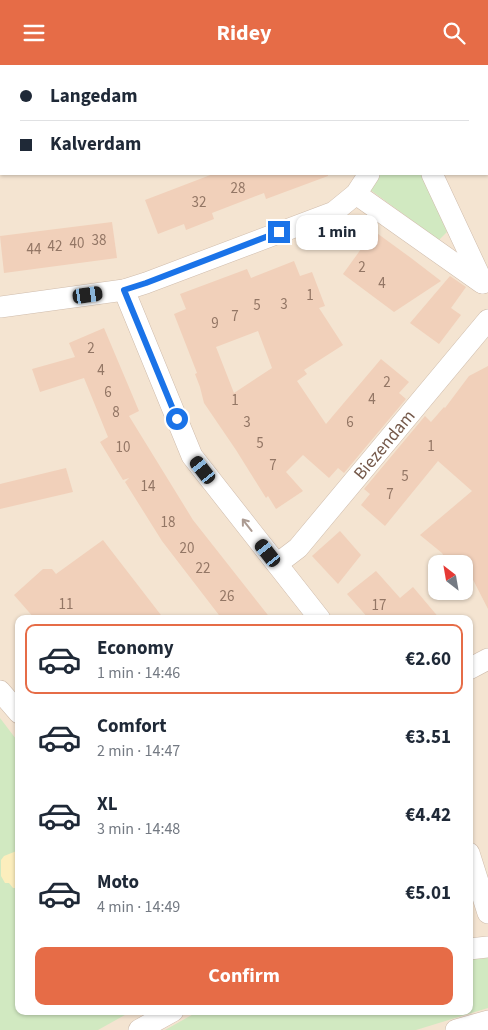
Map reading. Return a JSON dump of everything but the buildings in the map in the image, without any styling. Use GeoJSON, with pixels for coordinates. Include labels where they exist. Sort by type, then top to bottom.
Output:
{"type":"FeatureCollection","features":[{"type":"Feature","properties":{"kind":"street"},"geometry":{"type":"LineString","coordinates":[[0,307],[124,290],[146,283],[334,212],[356,194],[368,175]]}},
{"type":"Feature","properties":{"kind":"street"},"geometry":{"type":"LineString","coordinates":[[432,175],[485,286]]}},
{"type":"Feature","properties":{"kind":"street"},"geometry":{"type":"LineString","coordinates":[[356,194],[485,286]]}},
{"type":"Feature","properties":{"kind":"street"},"geometry":{"type":"LineString","coordinates":[[124,290],[192,456],[317,615]]}},
{"type":"Feature","properties":{"kind":"street","name":"Biezendam"},"geometry":{"type":"LineString","coordinates":[[277,564],[298,548],[488,320]]}},
{"type":"Feature","properties":{"kind":"street"},"geometry":{"type":"LineString","coordinates":[[473,667],[488,659]]}},
{"type":"Feature","properties":{"kind":"street"},"geometry":{"type":"LineString","coordinates":[[0,691],[15,708]]}},
{"type":"Feature","properties":{"kind":"street"},"geometry":{"type":"LineString","coordinates":[[473,866],[488,913]]}},
{"type":"Feature","properties":{"kind":"street"},"geometry":{"type":"LineString","coordinates":[[473,949],[488,947]]}},
{"type":"Feature","properties":{"kind":"street"},"geometry":{"type":"LineString","coordinates":[[139,1030],[166,1015]]}},
{"type":"Feature","properties":{"kind":"street"},"geometry":{"type":"LineString","coordinates":[[456,1030],[488,1021]]}},
{"type":"Feature","properties":{"kind":"shaded area"},"geometry":{"type":"Polygon","coordinates":[[[0,175],[488,175],[488,1030],[0,1030],[0,175]]]}},
{"type":"Feature","properties":{"kind":"green space"},"geometry":{"type":"Polygon","coordinates":[[[379,175],[422,175],[447,232],[439,240],[369,189],[379,175]]]}},
{"type":"Feature","properties":{"kind":"green space"},"geometry":{"type":"Polygon","coordinates":[[[0,718],[15,738],[15,1015],[125,1015],[98,1030],[0,1030],[0,718]]]}},
{"type":"Feature","properties":{"kind":"green space"},"geometry":{"type":"Polygon","coordinates":[[[488,958],[488,1008],[473,1013],[473,959],[488,958]]]}},
{"type":"Feature","properties":{"kind":"green space"},"geometry":{"type":"Polygon","coordinates":[[[192,1015],[465,1015],[416,1030],[165,1030],[192,1015]]]}},
{"type":"Feature","properties":{"kind":"sand"},"geometry":{"type":"Polygon","coordinates":[[[15,852],[15,888],[9,883],[5,883],[1,876],[1,860],[4,856],[15,852]]]}},
{"type":"Feature","properties":{"kind":"route"},"geometry":{"type":"LineString","coordinates":[[177,419],[124,290],[279,232]]}}]}
